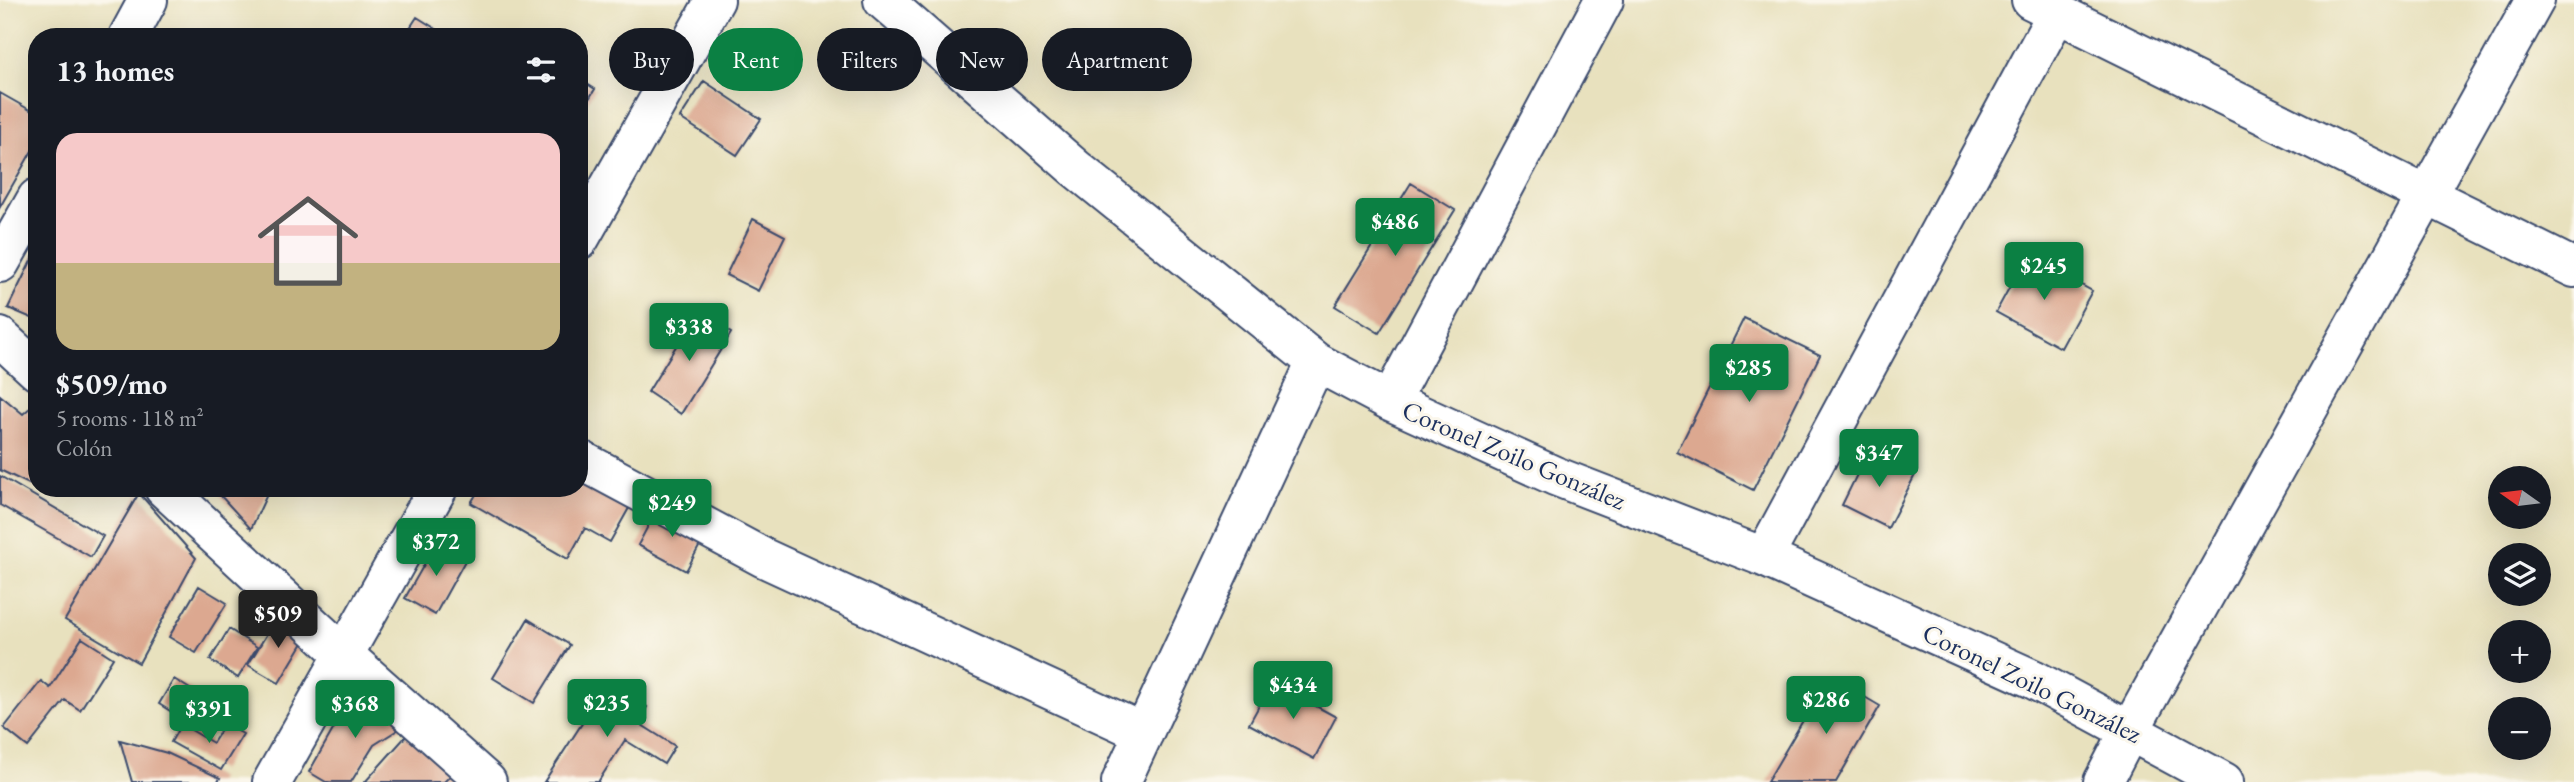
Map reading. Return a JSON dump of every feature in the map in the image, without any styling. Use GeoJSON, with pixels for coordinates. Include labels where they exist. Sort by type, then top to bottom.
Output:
{"type":"FeatureCollection","features":[{"type":"Feature","properties":{"kind":"street"},"geometry":{"type":"LineString","coordinates":[[133,28],[148,0]]}},
{"type":"Feature","properties":{"kind":"street"},"geometry":{"type":"LineString","coordinates":[[588,224],[715,0]]}},
{"type":"Feature","properties":{"kind":"street","name":"Coronel Zoilo González"},"geometry":{"type":"LineString","coordinates":[[883,0],[1075,168],[1316,362],[1390,401],[1555,476],[1764,557],[2033,679],[2224,782]]}},
{"type":"Feature","properties":{"kind":"street"},"geometry":{"type":"LineString","coordinates":[[1390,401],[1604,0]]}},
{"type":"Feature","properties":{"kind":"street"},"geometry":{"type":"LineString","coordinates":[[2103,782],[2535,0]]}},
{"type":"Feature","properties":{"kind":"street"},"geometry":{"type":"LineString","coordinates":[[1764,557],[2044,6],[2574,268]]}},
{"type":"Feature","properties":{"kind":"street"},"geometry":{"type":"LineString","coordinates":[[0,263],[28,214]]}},
{"type":"Feature","properties":{"kind":"street"},"geometry":{"type":"LineString","coordinates":[[0,337],[28,363]]}},
{"type":"Feature","properties":{"kind":"street"},"geometry":{"type":"LineString","coordinates":[[1121,782],[1316,362]]}},
{"type":"Feature","properties":{"kind":"street"},"geometry":{"type":"LineString","coordinates":[[588,465],[764,558],[1143,733]]}},
{"type":"Feature","properties":{"kind":"street"},"geometry":{"type":"LineString","coordinates":[[174,497],[486,782]]}},
{"type":"Feature","properties":{"kind":"street"},"geometry":{"type":"LineString","coordinates":[[272,782],[433,497]]}},
{"type":"Feature","properties":{"kind":"building"},"geometry":{"type":"Polygon","coordinates":[[[417,17],[435,28],[410,28],[417,17]]]}},
{"type":"Feature","properties":{"kind":"building"},"geometry":{"type":"Polygon","coordinates":[[[704,81],[708,84],[708,91],[719,91],[761,119],[737,155],[680,118],[704,81]]]}},
{"type":"Feature","properties":{"kind":"building"},"geometry":{"type":"Polygon","coordinates":[[[588,85],[595,89],[588,100],[588,85]]]}},
{"type":"Feature","properties":{"kind":"building"},"geometry":{"type":"Polygon","coordinates":[[[0,93],[28,109],[28,158],[0,207],[0,93]]]}},
{"type":"Feature","properties":{"kind":"building"},"geometry":{"type":"Polygon","coordinates":[[[1411,183],[1455,210],[1379,333],[1335,306],[1411,183]]]}},
{"type":"Feature","properties":{"kind":"building"},"geometry":{"type":"Polygon","coordinates":[[[753,219],[785,236],[758,291],[726,275],[753,219]]]}},
{"type":"Feature","properties":{"kind":"building"},"geometry":{"type":"Polygon","coordinates":[[[2027,255],[2092,291],[2061,348],[1996,312],[2027,255]]]}},
{"type":"Feature","properties":{"kind":"building"},"geometry":{"type":"Polygon","coordinates":[[[28,267],[28,316],[8,308],[28,267]]]}},
{"type":"Feature","properties":{"kind":"building"},"geometry":{"type":"Polygon","coordinates":[[[697,312],[731,333],[681,414],[648,392],[697,312]]]}},
{"type":"Feature","properties":{"kind":"building"},"geometry":{"type":"Polygon","coordinates":[[[1744,318],[1820,355],[1753,490],[1677,452],[1744,318]]]}},
{"type":"Feature","properties":{"kind":"building"},"geometry":{"type":"Polygon","coordinates":[[[0,395],[23,414],[28,410],[28,484],[0,470],[0,395]]]}},
{"type":"Feature","properties":{"kind":"building"},"geometry":{"type":"Polygon","coordinates":[[[1869,450],[1916,473],[1888,528],[1842,505],[1869,450]]]}},
{"type":"Feature","properties":{"kind":"building"},"geometry":{"type":"Polygon","coordinates":[[[0,476],[28,492],[28,497],[36,497],[103,536],[91,557],[0,505],[0,476]]]}},
{"type":"Feature","properties":{"kind":"building"},"geometry":{"type":"Polygon","coordinates":[[[588,484],[629,508],[610,542],[585,528],[568,559],[471,503],[475,497],[588,497],[588,484]]]}},
{"type":"Feature","properties":{"kind":"building"},"geometry":{"type":"Polygon","coordinates":[[[137,497],[143,497],[196,558],[139,663],[65,620],[137,497]]]}},
{"type":"Feature","properties":{"kind":"building"},"geometry":{"type":"Polygon","coordinates":[[[222,497],[266,497],[251,529],[222,497]]]}},
{"type":"Feature","properties":{"kind":"building"},"geometry":{"type":"Polygon","coordinates":[[[658,507],[707,532],[686,571],[638,545],[658,507]]]}},
{"type":"Feature","properties":{"kind":"building"},"geometry":{"type":"Polygon","coordinates":[[[438,540],[467,557],[435,615],[405,598],[438,540]]]}},
{"type":"Feature","properties":{"kind":"building"},"geometry":{"type":"Polygon","coordinates":[[[199,586],[227,603],[196,653],[169,637],[199,586]]]}},
{"type":"Feature","properties":{"kind":"building"},"geometry":{"type":"Polygon","coordinates":[[[277,617],[307,636],[279,683],[248,665],[277,617]]]}},
{"type":"Feature","properties":{"kind":"building"},"geometry":{"type":"Polygon","coordinates":[[[528,619],[570,645],[534,703],[493,678],[528,619]]]}},
{"type":"Feature","properties":{"kind":"building"},"geometry":{"type":"Polygon","coordinates":[[[229,629],[257,647],[238,678],[210,660],[229,629]]]}},
{"type":"Feature","properties":{"kind":"building"},"geometry":{"type":"Polygon","coordinates":[[[82,638],[113,658],[80,710],[65,700],[28,747],[4,728],[41,681],[50,688],[82,638]]]}},
{"type":"Feature","properties":{"kind":"building"},"geometry":{"type":"Polygon","coordinates":[[[1829,676],[1880,706],[1836,782],[1767,782],[1829,676]]]}},
{"type":"Feature","properties":{"kind":"building"},"geometry":{"type":"Polygon","coordinates":[[[174,679],[214,704],[199,729],[159,704],[174,679]]]}},
{"type":"Feature","properties":{"kind":"building"},"geometry":{"type":"Polygon","coordinates":[[[609,682],[647,707],[637,722],[675,746],[664,764],[625,740],[598,782],[544,782],[609,682]]]}},
{"type":"Feature","properties":{"kind":"building"},"geometry":{"type":"Polygon","coordinates":[[[1272,682],[1336,717],[1314,759],[1249,724],[1272,682]]]}},
{"type":"Feature","properties":{"kind":"building"},"geometry":{"type":"Polygon","coordinates":[[[366,692],[407,724],[374,745],[351,782],[326,782],[309,772],[334,728],[366,692]]]}},
{"type":"Feature","properties":{"kind":"building"},"geometry":{"type":"Polygon","coordinates":[[[181,724],[213,743],[225,724],[243,734],[221,770],[171,742],[181,724]]]}},
{"type":"Feature","properties":{"kind":"building"},"geometry":{"type":"Polygon","coordinates":[[[407,735],[451,775],[444,782],[365,782],[407,735]]]}},
{"type":"Feature","properties":{"kind":"building"},"geometry":{"type":"Polygon","coordinates":[[[120,740],[167,753],[220,778],[218,782],[132,782],[120,740]]]}}]}
